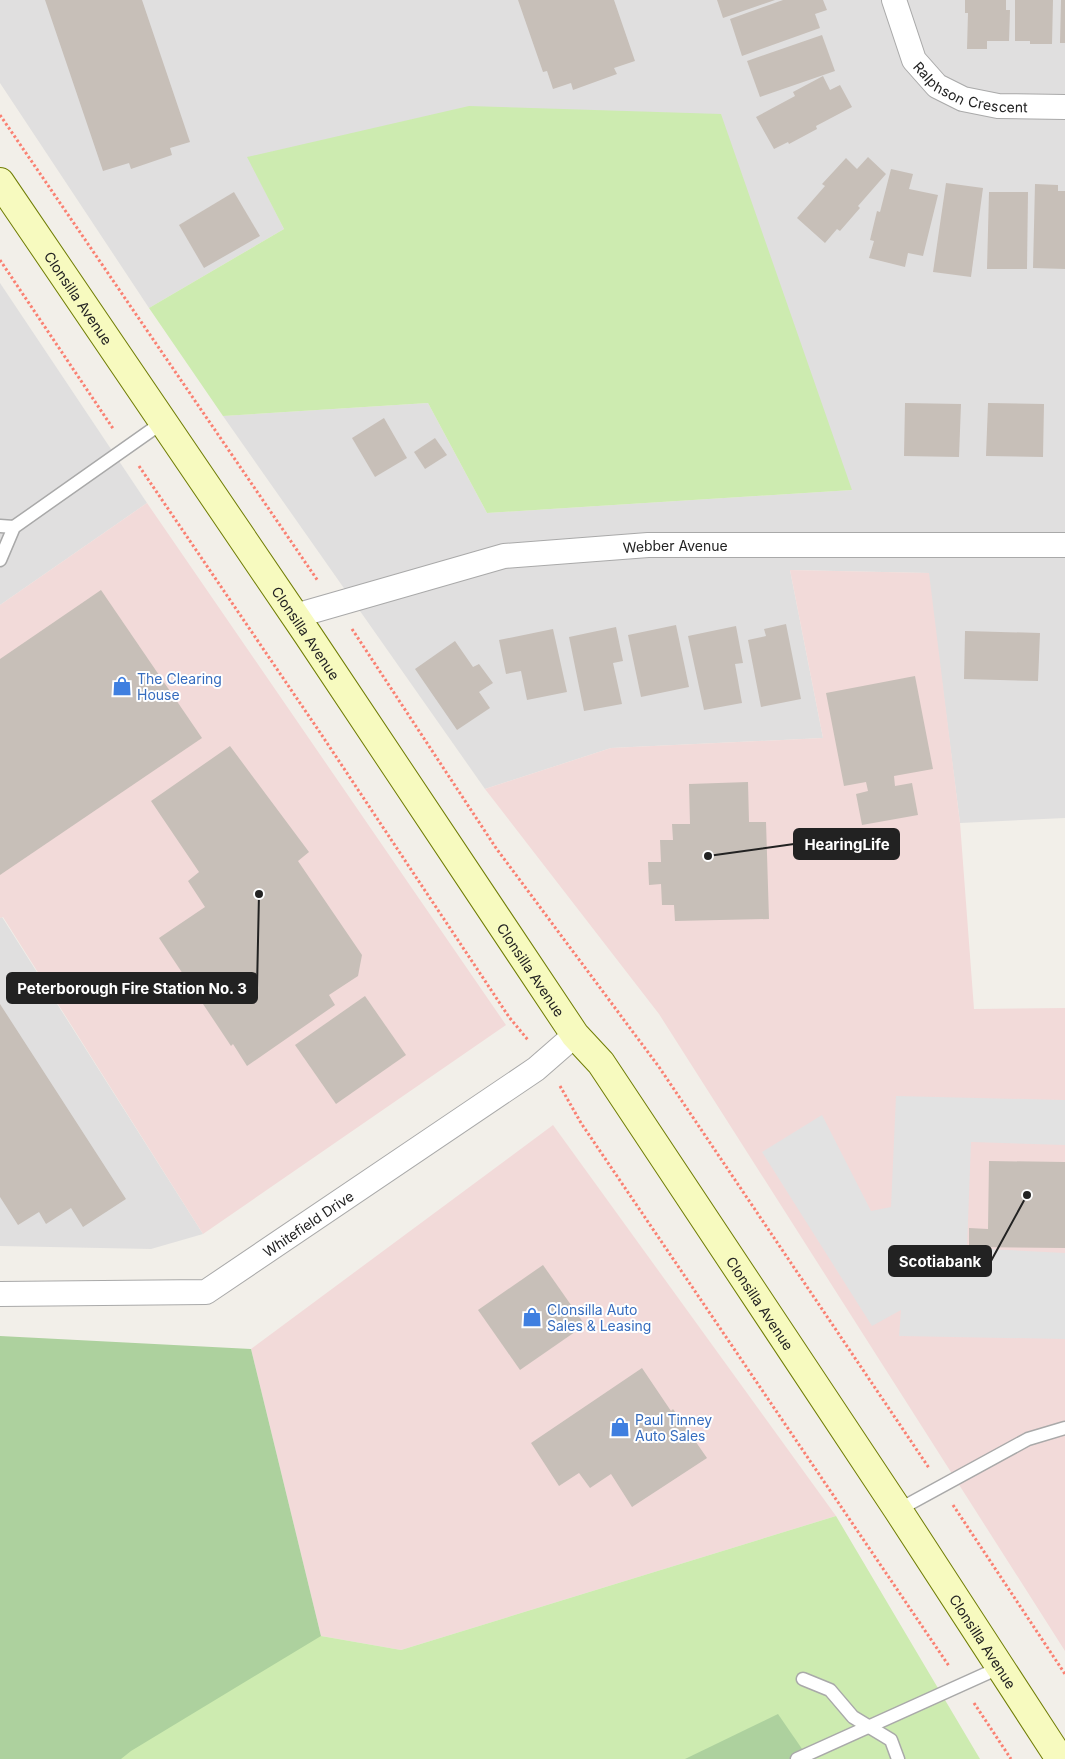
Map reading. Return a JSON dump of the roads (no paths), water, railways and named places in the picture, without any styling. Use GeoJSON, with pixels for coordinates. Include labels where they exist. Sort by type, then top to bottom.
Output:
{"type":"FeatureCollection","features":[{"type":"Feature","properties":{"kind":"main road","name":"Clonsilla Avenue"},"geometry":{"type":"LineString","coordinates":[[0,182],[575,1035],[601,1063],[898,1510],[1060,1759]]}},
{"type":"Feature","properties":{"kind":"street","name":"Ralphson Crescent"},"geometry":{"type":"LineString","coordinates":[[894,0],[914,60],[937,86],[962,99],[998,106],[1065,107]]}},
{"type":"Feature","properties":{"kind":"street","name":"Webber Avenue"},"geometry":{"type":"LineString","coordinates":[[294,616],[504,556],[648,545],[1065,545]]}},
{"type":"Feature","properties":{"kind":"street","name":"Whitefield Drive"},"geometry":{"type":"LineString","coordinates":[[0,1294],[206,1292],[546,1062],[575,1035]]}},
{"type":"Feature","properties":{"kind":"lane"},"geometry":{"type":"LineString","coordinates":[[0,560],[14,527],[163,422]]}},
{"type":"Feature","properties":{"kind":"lane"},"geometry":{"type":"LineString","coordinates":[[0,526],[14,527]]}},
{"type":"Feature","properties":{"kind":"lane"},"geometry":{"type":"LineString","coordinates":[[898,1510],[1028,1439],[1065,1428]]}},
{"type":"Feature","properties":{"kind":"lane"},"geometry":{"type":"LineString","coordinates":[[797,1759],[1001,1667]]}},
{"type":"Feature","properties":{"kind":"lane"},"geometry":{"type":"LineString","coordinates":[[803,1680],[830,1690],[853,1717],[891,1740],[898,1759]]}},
{"type":"Feature","properties":{"kind":"place","name":"The Clearing House"},"geometry":{"type":"Point","coordinates":[122,686]}},
{"type":"Feature","properties":{"kind":"place","name":"HearingLife"},"geometry":{"type":"Point","coordinates":[708,856]}},
{"type":"Feature","properties":{"kind":"place","name":"Peterborough Fire Station No. 3"},"geometry":{"type":"Point","coordinates":[259,894]}},
{"type":"Feature","properties":{"kind":"place","name":"Scotiabank"},"geometry":{"type":"Point","coordinates":[1027,1195]}},
{"type":"Feature","properties":{"kind":"place","name":"Clonsilla Auto Sales & Leasing"},"geometry":{"type":"Point","coordinates":[532,1317]}},
{"type":"Feature","properties":{"kind":"place","name":"Paul Tinney Auto Sales"},"geometry":{"type":"Point","coordinates":[620,1427]}}]}
